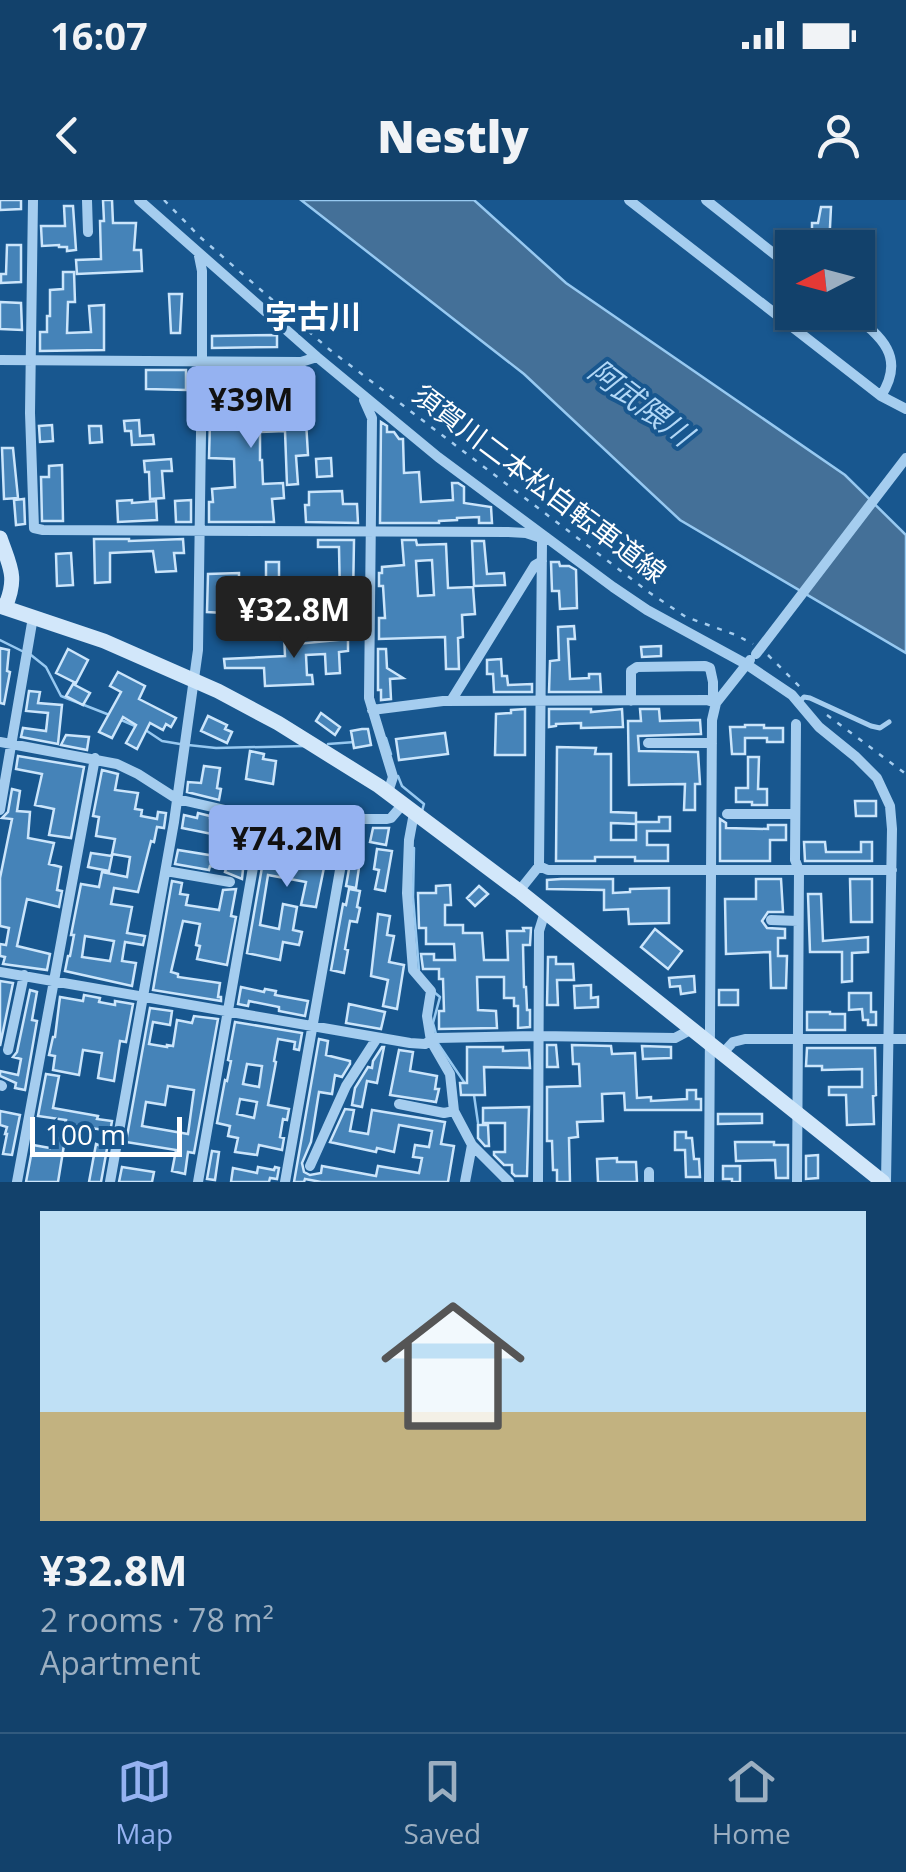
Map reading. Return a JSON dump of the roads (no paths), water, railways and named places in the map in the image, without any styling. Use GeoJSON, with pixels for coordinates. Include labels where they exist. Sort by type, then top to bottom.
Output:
{"type":"FeatureCollection","features":[{"type":"Feature","properties":{"kind":"street"},"geometry":{"type":"LineString","coordinates":[[33,200],[30,360],[34,528],[508,532],[543,538]]}},
{"type":"Feature","properties":{"kind":"street"},"geometry":{"type":"LineString","coordinates":[[87,200],[88,232]]}},
{"type":"Feature","properties":{"kind":"street"},"geometry":{"type":"LineString","coordinates":[[139,200],[364,397],[543,538],[647,610],[805,700],[820,727],[876,778],[890,806],[892,870],[885,1182]]}},
{"type":"Feature","properties":{"kind":"street"},"geometry":{"type":"LineString","coordinates":[[628,200],[881,396],[906,409]]}},
{"type":"Feature","properties":{"kind":"street"},"geometry":{"type":"LineString","coordinates":[[706,200],[775,255]]}},
{"type":"Feature","properties":{"kind":"street"},"geometry":{"type":"LineString","coordinates":[[110,1182],[166,872],[198,650],[202,361],[199,255]]}},
{"type":"Feature","properties":{"kind":"street"},"geometry":{"type":"LineString","coordinates":[[873,330],[894,350],[898,366],[893,383],[881,396]]}},
{"type":"Feature","properties":{"kind":"street"},"geometry":{"type":"LineString","coordinates":[[0,360],[300,362],[317,357]]}},
{"type":"Feature","properties":{"kind":"street"},"geometry":{"type":"LineString","coordinates":[[364,397],[372,418],[368,689],[393,777],[388,792]]}},
{"type":"Feature","properties":{"kind":"street"},"geometry":{"type":"LineString","coordinates":[[201,412],[267,411]]}},
{"type":"Feature","properties":{"kind":"street"},"geometry":{"type":"LineString","coordinates":[[715,702],[906,458]]}},
{"type":"Feature","properties":{"kind":"street"},"geometry":{"type":"LineString","coordinates":[[0,538],[12,575],[12,590],[2,607]]}},
{"type":"Feature","properties":{"kind":"street"},"geometry":{"type":"LineString","coordinates":[[519,891],[539,866],[543,538]]}},
{"type":"Feature","properties":{"kind":"street"},"geometry":{"type":"LineString","coordinates":[[452,701],[535,566],[542,561]]}},
{"type":"Feature","properties":{"kind":"street"},"geometry":{"type":"LineString","coordinates":[[0,588],[2,607]]}},
{"type":"Feature","properties":{"kind":"street"},"geometry":{"type":"LineString","coordinates":[[2,607],[104,640],[193,680],[278,723],[388,792],[885,1182]]}},
{"type":"Feature","properties":{"kind":"street"},"geometry":{"type":"LineString","coordinates":[[0,810],[6,743],[33,617]]}},
{"type":"Feature","properties":{"kind":"street"},"geometry":{"type":"LineString","coordinates":[[632,701],[633,669],[710,668],[715,702],[711,871],[716,1048],[709,1182]]}},
{"type":"Feature","properties":{"kind":"street"},"geometry":{"type":"LineString","coordinates":[[372,710],[452,701],[715,702]]}},
{"type":"Feature","properties":{"kind":"street"},"geometry":{"type":"LineString","coordinates":[[796,724],[797,1182]]}},
{"type":"Feature","properties":{"kind":"street"},"geometry":{"type":"LineString","coordinates":[[648,743],[712,742]]}},
{"type":"Feature","properties":{"kind":"street"},"geometry":{"type":"LineString","coordinates":[[6,743],[117,764],[177,799],[234,812],[349,819],[392,818],[409,808]]}},
{"type":"Feature","properties":{"kind":"street"},"geometry":{"type":"LineString","coordinates":[[17,1182],[96,758]]}},
{"type":"Feature","properties":{"kind":"street"},"geometry":{"type":"LineString","coordinates":[[409,808],[407,894],[413,970],[432,991],[427,1016],[431,1041],[450,1074],[454,1111],[472,1145],[509,1182]]}},
{"type":"Feature","properties":{"kind":"street"},"geometry":{"type":"LineString","coordinates":[[727,814],[796,814]]}},
{"type":"Feature","properties":{"kind":"street"},"geometry":{"type":"LineString","coordinates":[[198,1182],[262,816]]}},
{"type":"Feature","properties":{"kind":"street"},"geometry":{"type":"LineString","coordinates":[[285,1182],[349,819]]}},
{"type":"Feature","properties":{"kind":"street"},"geometry":{"type":"LineString","coordinates":[[539,866],[548,870],[892,870]]}},
{"type":"Feature","properties":{"kind":"street"},"geometry":{"type":"LineString","coordinates":[[166,872],[230,882]]}},
{"type":"Feature","properties":{"kind":"street"},"geometry":{"type":"LineString","coordinates":[[538,1182],[539,931],[545,912]]}},
{"type":"Feature","properties":{"kind":"street"},"geometry":{"type":"LineString","coordinates":[[771,920],[798,921]]}},
{"type":"Feature","properties":{"kind":"street"},"geometry":{"type":"LineString","coordinates":[[0,972],[425,1044],[436,1038],[675,1038],[692,1028]]}},
{"type":"Feature","properties":{"kind":"street"},"geometry":{"type":"LineString","coordinates":[[8,1050],[24,975]]}},
{"type":"Feature","properties":{"kind":"street"},"geometry":{"type":"LineString","coordinates":[[310,1166],[341,1097],[377,1038]]}},
{"type":"Feature","properties":{"kind":"street"},"geometry":{"type":"LineString","coordinates":[[716,1048],[738,1040],[906,1039]]}},
{"type":"Feature","properties":{"kind":"street"},"geometry":{"type":"LineString","coordinates":[[400,1104],[444,1114],[454,1111]]}},
{"type":"Feature","properties":{"kind":"street"},"geometry":{"type":"LineString","coordinates":[[464,1182],[472,1145]]}},
{"type":"Feature","properties":{"kind":"lane"},"geometry":{"type":"LineString","coordinates":[[805,700],[871,726],[880,728],[890,722]]}},
{"type":"Feature","properties":{"kind":"water","name":"阿武隈川"},"geometry":{"type":"Polygon","coordinates":[[[301,200],[474,200],[566,283],[845,475],[906,535],[906,653],[680,520],[524,374],[301,200]]]}},
{"type":"Feature","properties":{"kind":"waterway"},"geometry":{"type":"LineString","coordinates":[[0,640],[24,652]]}},
{"type":"Feature","properties":{"kind":"waterway"},"geometry":{"type":"LineString","coordinates":[[31,655],[46,667],[61,696],[107,714]]}},
{"type":"Feature","properties":{"kind":"waterway"},"geometry":{"type":"LineString","coordinates":[[119,719],[135,726]]}},
{"type":"Feature","properties":{"kind":"waterway"},"geometry":{"type":"LineString","coordinates":[[147,731],[162,741],[180,744]]}},
{"type":"Feature","properties":{"kind":"waterway"},"geometry":{"type":"LineString","coordinates":[[386,738],[391,754]]}},
{"type":"Feature","properties":{"kind":"waterway"},"geometry":{"type":"LineString","coordinates":[[328,744],[355,742]]}},
{"type":"Feature","properties":{"kind":"waterway"},"geometry":{"type":"LineString","coordinates":[[188,745],[305,746]]}},
{"type":"Feature","properties":{"kind":"waterway"},"geometry":{"type":"LineString","coordinates":[[398,776],[402,786],[424,804],[422,811]]}},
{"type":"Feature","properties":{"kind":"waterway"},"geometry":{"type":"LineString","coordinates":[[414,848],[413,897],[419,970]]}},
{"type":"Feature","properties":{"kind":"waterway"},"geometry":{"type":"LineString","coordinates":[[434,992],[440,997],[433,1023],[436,1034]]}},
{"type":"Feature","properties":{"kind":"waterway"},"geometry":{"type":"LineString","coordinates":[[437,1042],[466,1085]]}},
{"type":"Feature","properties":{"kind":"waterway"},"geometry":{"type":"LineString","coordinates":[[474,1095],[478,1123]]}},
{"type":"Feature","properties":{"kind":"district","name":"字古川"},"geometry":{"type":"Point","coordinates":[313,315]}}]}
